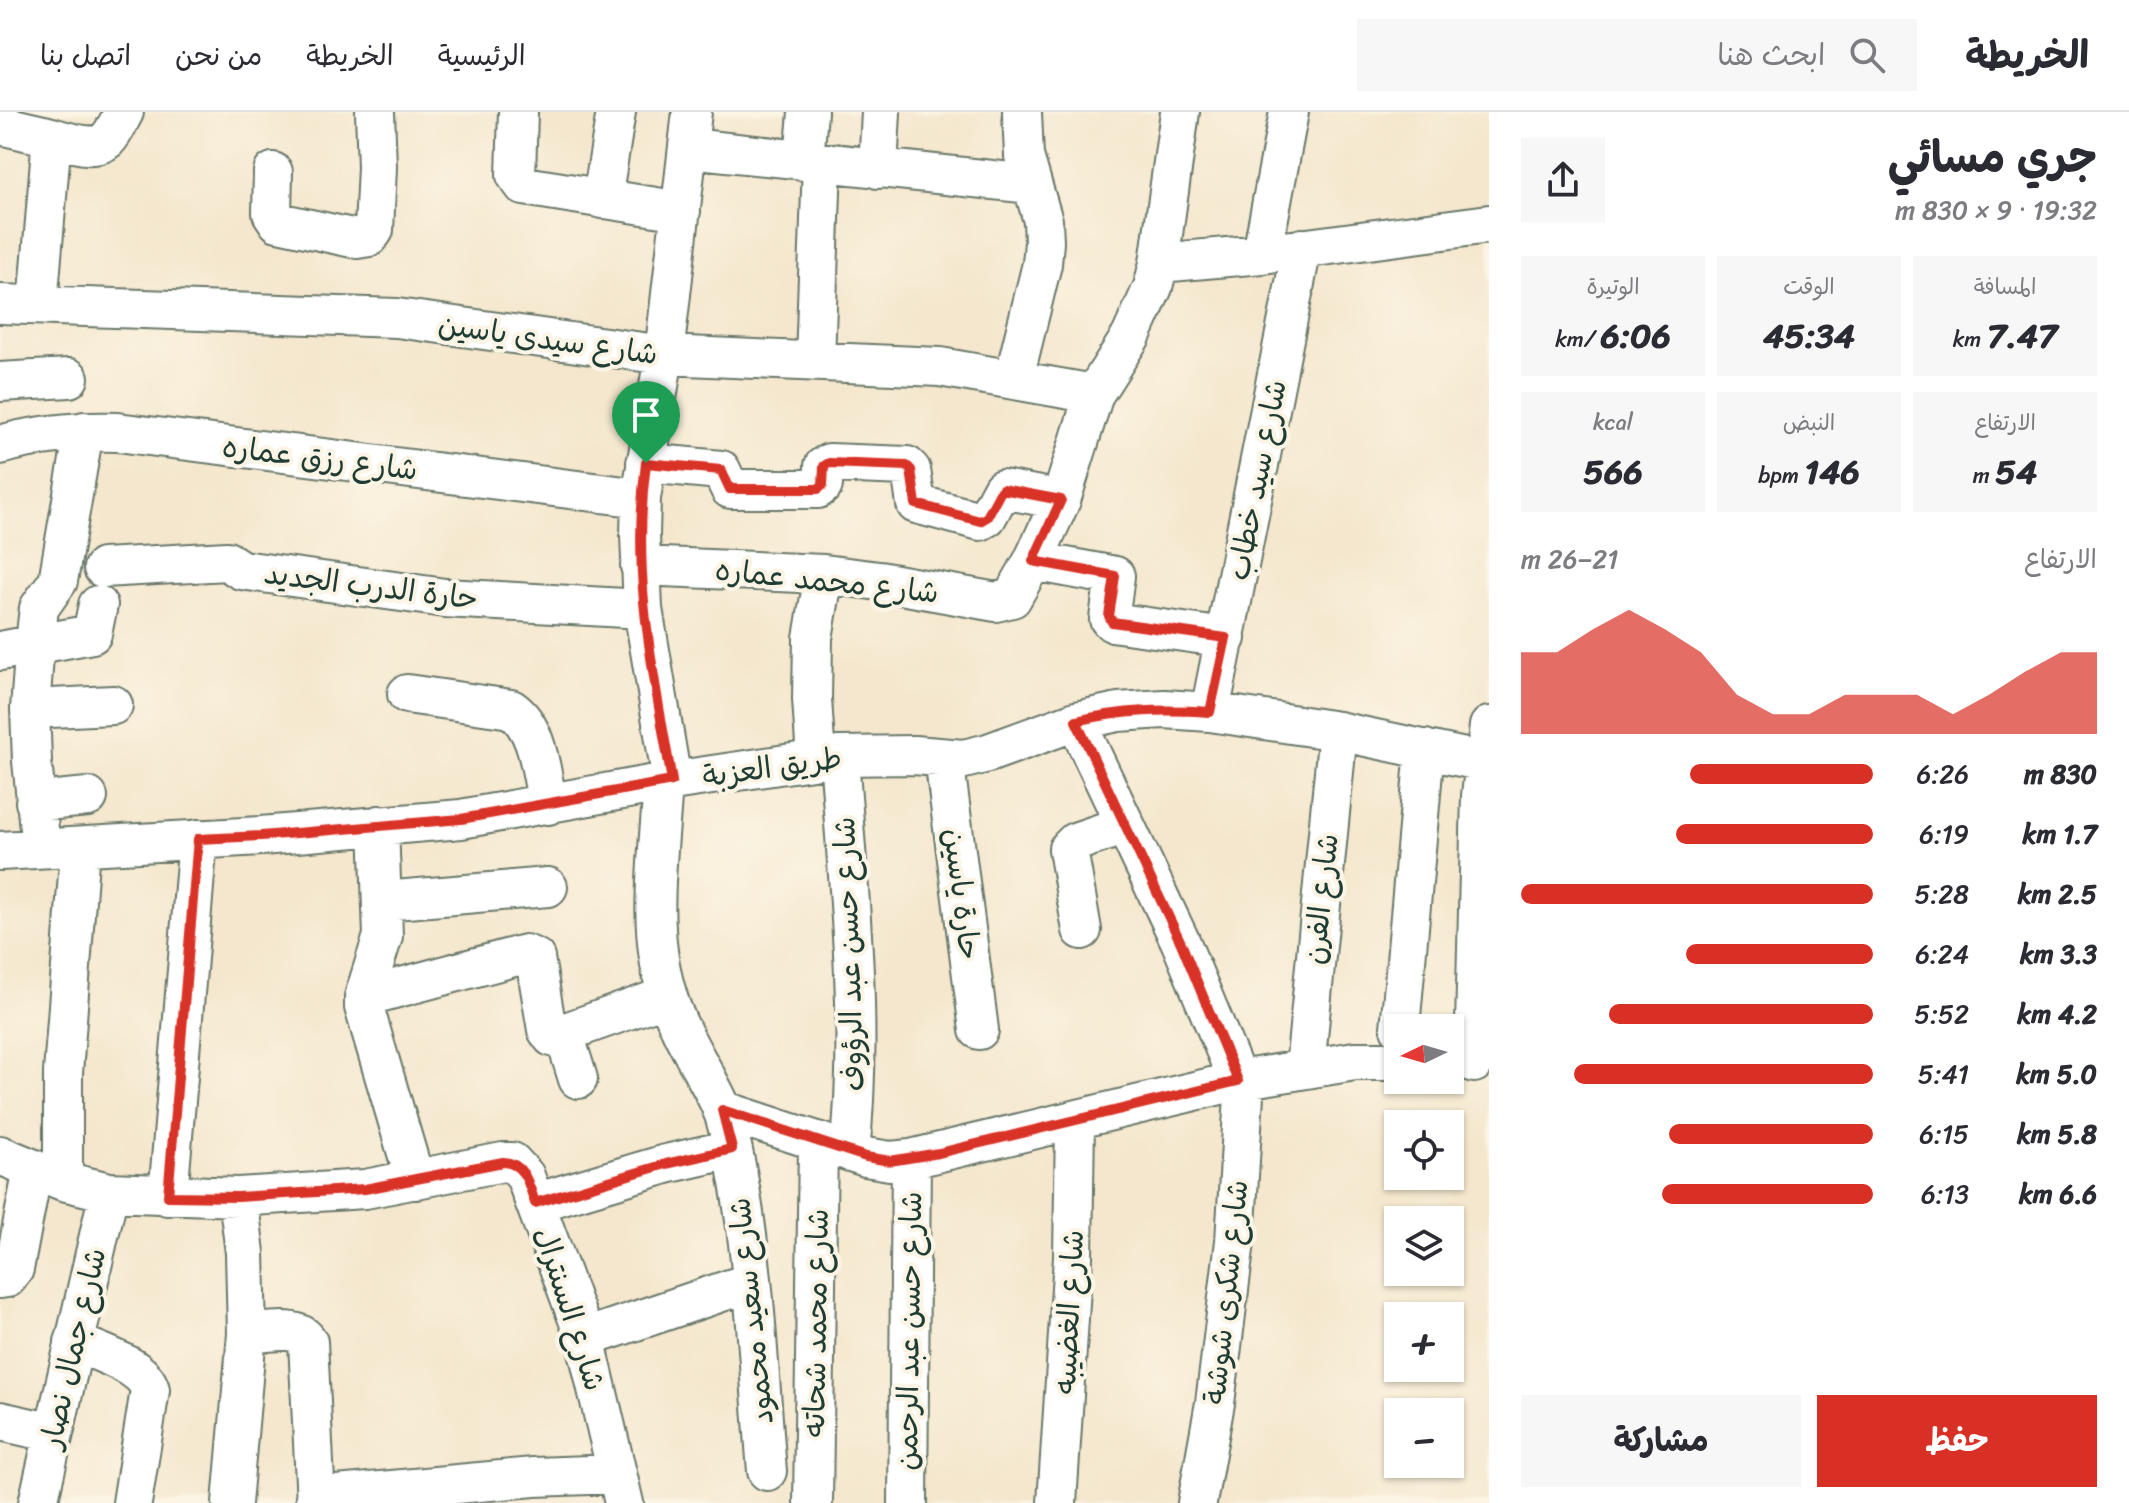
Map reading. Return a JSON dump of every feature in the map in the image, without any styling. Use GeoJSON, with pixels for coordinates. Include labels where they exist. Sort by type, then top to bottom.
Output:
{"type":"FeatureCollection","features":[{"type":"Feature","properties":{"kind":"street"},"geometry":{"type":"LineString","coordinates":[[0,125],[89,145],[99,144],[107,140],[124,112]]}},
{"type":"Feature","properties":{"kind":"street"},"geometry":{"type":"LineString","coordinates":[[273,172],[272,213],[275,220],[357,239],[369,237],[374,230],[377,167],[375,112]]}},
{"type":"Feature","properties":{"kind":"street"},"geometry":{"type":"LineString","coordinates":[[518,112],[516,175],[530,189],[681,211]]}},
{"type":"Feature","properties":{"kind":"street"},"geometry":{"type":"LineString","coordinates":[[602,199],[616,112]]}},
{"type":"Feature","properties":{"kind":"street"},"geometry":{"type":"LineString","coordinates":[[808,112],[813,162],[815,361]]}},
{"type":"Feature","properties":{"kind":"street"},"geometry":{"type":"LineString","coordinates":[[878,169],[881,112]]}},
{"type":"Feature","properties":{"kind":"street"},"geometry":{"type":"LineString","coordinates":[[1014,378],[1042,264],[1044,242],[1043,221],[1024,156],[1022,112]]}},
{"type":"Feature","properties":{"kind":"street"},"geometry":{"type":"LineString","coordinates":[[1180,112],[1153,287],[1131,336],[1094,394],[1061,500],[1033,561],[1113,575],[1117,579],[1109,616],[1112,622],[1226,638]]}},
{"type":"Feature","properties":{"kind":"street"},"geometry":{"type":"LineString","coordinates":[[1262,254],[1289,112]]}},
{"type":"Feature","properties":{"kind":"street"},"geometry":{"type":"LineString","coordinates":[[691,130],[813,162],[1031,184]]}},
{"type":"Feature","properties":{"kind":"street","name":"شارع سعيد محمود"},"geometry":{"type":"LineString","coordinates":[[691,130],[664,355],[644,480],[640,566],[643,609],[668,782],[655,925],[667,996],[687,1044],[722,1110],[732,1149],[751,1282],[767,1471]]}},
{"type":"Feature","properties":{"kind":"street"},"geometry":{"type":"LineString","coordinates":[[38,305],[51,148],[43,135]]}},
{"type":"Feature","properties":{"kind":"street"},"geometry":{"type":"LineString","coordinates":[[1159,263],[1262,254],[1489,224]]}},
{"type":"Feature","properties":{"kind":"street","name":"شارع سيد خطاب"},"geometry":{"type":"LineString","coordinates":[[1210,712],[1302,248]]}},
{"type":"Feature","properties":{"kind":"street","name":"شارع سيدى ياسين"},"geometry":{"type":"LineString","coordinates":[[0,304],[397,318],[664,355],[940,367],[1094,394]]}},
{"type":"Feature","properties":{"kind":"street"},"geometry":{"type":"LineString","coordinates":[[0,382],[69,378]]}},
{"type":"Feature","properties":{"kind":"street"},"geometry":{"type":"LineString","coordinates":[[41,848],[30,709],[17,647],[58,581],[84,431]]}},
{"type":"Feature","properties":{"kind":"street","name":"شارع رزق عماره"},"geometry":{"type":"LineString","coordinates":[[0,445],[29,437],[84,431],[117,432],[644,480],[721,470],[728,488],[744,489],[818,489],[823,485],[824,466],[829,463],[907,466],[911,470],[916,504],[980,521],[987,517],[1002,489],[1061,500]]}},
{"type":"Feature","properties":{"kind":"street","name":"حارة الدرب الجديد"},"geometry":{"type":"LineString","coordinates":[[17,647],[92,634],[101,586],[227,561],[241,570],[408,594],[643,609]]}},
{"type":"Feature","properties":{"kind":"street","name":"شارع محمد عماره"},"geometry":{"type":"LineString","coordinates":[[640,566],[824,574],[996,602],[1012,598],[1033,561]]}},
{"type":"Feature","properties":{"kind":"street","name":"شارع حسن عبد الرؤوف"},"geometry":{"type":"LineString","coordinates":[[824,574],[813,638],[812,699],[827,758],[858,1037],[856,1093],[834,1148]]}},
{"type":"Feature","properties":{"kind":"street"},"geometry":{"type":"LineString","coordinates":[[407,694],[511,709],[523,717],[530,729],[548,805]]}},
{"type":"Feature","properties":{"kind":"street"},"geometry":{"type":"LineString","coordinates":[[30,709],[113,705]]}},
{"type":"Feature","properties":{"kind":"street","name":"طريق العزبة"},"geometry":{"type":"LineString","coordinates":[[0,851],[261,836],[461,819],[668,782],[827,758],[887,754],[964,759],[1076,721],[1118,712],[1164,709],[1210,712],[1338,731],[1425,749],[1487,750]]}},
{"type":"Feature","properties":{"kind":"street"},"geometry":{"type":"LineString","coordinates":[[1076,721],[1242,1080]]}},
{"type":"Feature","properties":{"kind":"street","name":"شارع الفرن"},"geometry":{"type":"LineString","coordinates":[[1305,1068],[1338,731]]}},
{"type":"Feature","properties":{"kind":"street"},"geometry":{"type":"LineString","coordinates":[[1401,1014],[1425,749]]}},
{"type":"Feature","properties":{"kind":"street"},"geometry":{"type":"LineString","coordinates":[[1471,1063],[1481,796],[1487,750]]}},
{"type":"Feature","properties":{"kind":"street","name":"حارة ياسين"},"geometry":{"type":"LineString","coordinates":[[944,758],[979,1030]]}},
{"type":"Feature","properties":{"kind":"street"},"geometry":{"type":"LineString","coordinates":[[35,802],[88,797]]}},
{"type":"Feature","properties":{"kind":"street"},"geometry":{"type":"LineString","coordinates":[[379,825],[383,936],[364,997],[366,1018],[415,1180]]}},
{"type":"Feature","properties":{"kind":"street"},"geometry":{"type":"LineString","coordinates":[[1082,930],[1068,849],[1075,842],[1125,825]]}},
{"type":"Feature","properties":{"kind":"street"},"geometry":{"type":"LineString","coordinates":[[168,1196],[198,839]]}},
{"type":"Feature","properties":{"kind":"street"},"geometry":{"type":"LineString","coordinates":[[0,1279],[7,1278],[14,1269],[32,1168],[63,1073],[80,847]]}},
{"type":"Feature","properties":{"kind":"street"},"geometry":{"type":"LineString","coordinates":[[383,901],[548,887]]}},
{"type":"Feature","properties":{"kind":"street"},"geometry":{"type":"LineString","coordinates":[[364,997],[530,954],[535,958],[549,1034],[557,1037],[667,996]]}},
{"type":"Feature","properties":{"kind":"street"},"geometry":{"type":"LineString","coordinates":[[564,1034],[578,1079]]}},
{"type":"Feature","properties":{"kind":"street"},"geometry":{"type":"LineString","coordinates":[[722,1110],[834,1148],[890,1161],[911,1159],[1242,1080],[1355,1061],[1384,1061]]}},
{"type":"Feature","properties":{"kind":"street","name":"شارع شكرى شوشة"},"geometry":{"type":"LineString","coordinates":[[1197,1503],[1215,1403],[1235,1241],[1242,1080]]}},
{"type":"Feature","properties":{"kind":"street","name":"شارع الغضيبه"},"geometry":{"type":"LineString","coordinates":[[1057,1503],[1073,1257],[1075,1121]]}},
{"type":"Feature","properties":{"kind":"street","name":"شارع محمد شحاته"},"geometry":{"type":"LineString","coordinates":[[813,1503],[834,1148]]}},
{"type":"Feature","properties":{"kind":"street"},"geometry":{"type":"LineString","coordinates":[[535,1203],[666,1164],[732,1149]]}},
{"type":"Feature","properties":{"kind":"street","name":"شارع حسن عبد الرحمن"},"geometry":{"type":"LineString","coordinates":[[908,1503],[911,1159]]}},
{"type":"Feature","properties":{"kind":"street","name":"شارع السنترال"},"geometry":{"type":"LineString","coordinates":[[32,1168],[109,1192],[238,1197],[365,1189],[512,1162],[525,1176],[585,1338],[620,1488]]}},
{"type":"Feature","properties":{"kind":"street","name":"شارع جمال نصار"},"geometry":{"type":"LineString","coordinates":[[38,1503],[109,1192]]}},
{"type":"Feature","properties":{"kind":"street"},"geometry":{"type":"LineString","coordinates":[[232,1503],[247,1334],[245,1253],[238,1197]]}},
{"type":"Feature","properties":{"kind":"street"},"geometry":{"type":"LineString","coordinates":[[585,1338],[751,1282]]}},
{"type":"Feature","properties":{"kind":"street"},"geometry":{"type":"LineString","coordinates":[[247,1334],[294,1332],[305,1336],[308,1342],[315,1500],[534,1477],[620,1488]]}},
{"type":"Feature","properties":{"kind":"street"},"geometry":{"type":"LineString","coordinates":[[74,1342],[140,1372],[148,1383],[150,1390],[132,1503]]}},
{"type":"Feature","properties":{"kind":"street"},"geometry":{"type":"LineString","coordinates":[[0,1421],[54,1433]]}},
{"type":"Feature","properties":{"kind":"route"},"geometry":{"type":"LineString","coordinates":[[646,463],[721,470],[730,489],[818,489],[823,485],[826,463],[907,466],[911,470],[916,504],[980,521],[987,517],[1000,490],[1004,488],[1061,500],[1033,561],[1115,576],[1117,579],[1109,616],[1112,622],[1226,638],[1210,712],[1164,709],[1118,712],[1076,721],[1181,943],[1238,1081],[939,1153],[890,1161],[818,1143],[722,1110],[732,1149],[600,1182],[535,1203],[525,1176],[512,1162],[365,1189],[238,1197],[168,1196],[198,839],[461,819],[672,781],[643,609],[640,535],[646,463]]}}]}
